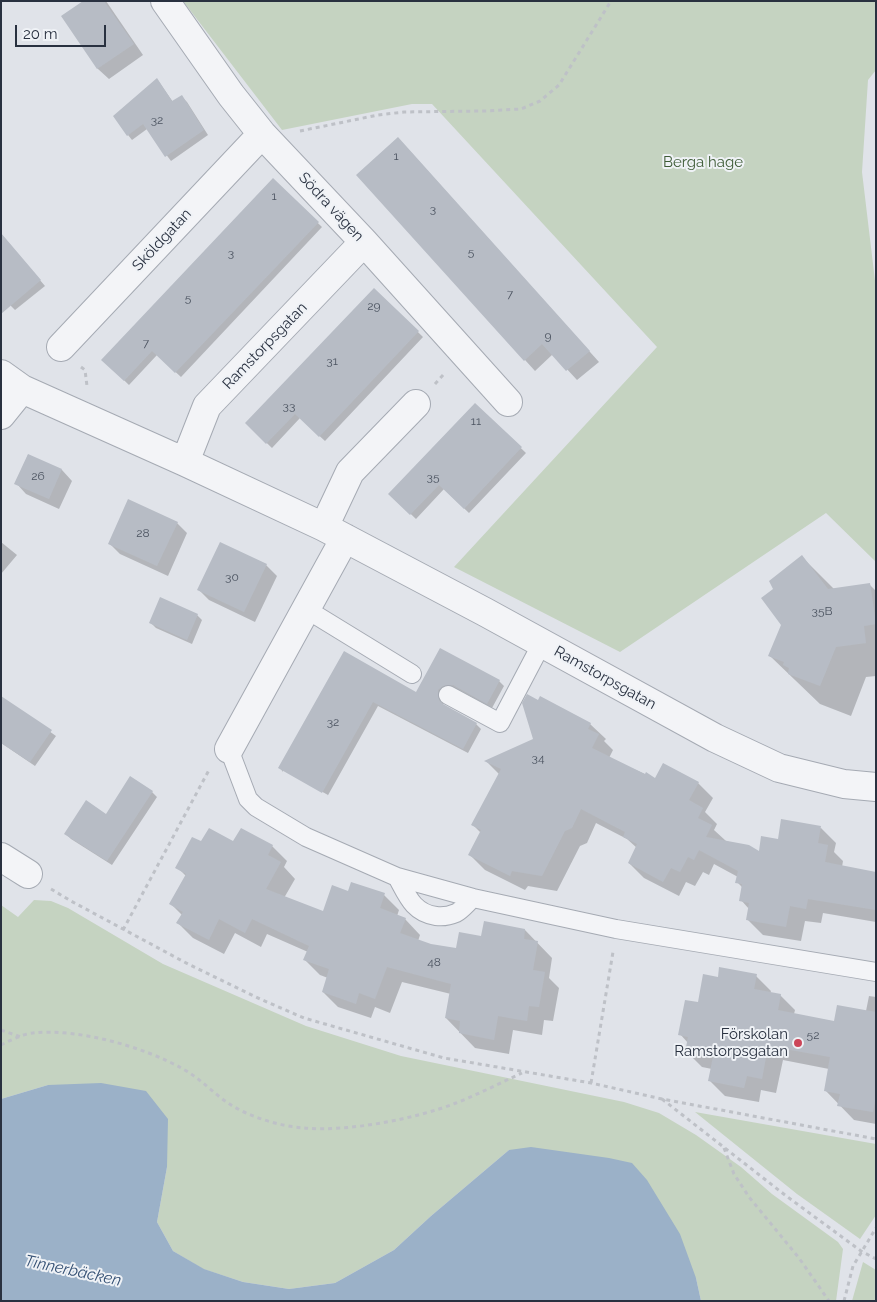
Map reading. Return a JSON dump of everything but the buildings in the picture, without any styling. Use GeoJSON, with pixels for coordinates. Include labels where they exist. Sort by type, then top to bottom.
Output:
{"type":"FeatureCollection","features":[{"type":"Feature","properties":{"kind":"street","name":"Södra vägen"},"geometry":{"type":"LineString","coordinates":[[165,1],[231,95],[262,134],[364,242],[508,402]]}},
{"type":"Feature","properties":{"kind":"street","name":"Sköldgatan"},"geometry":{"type":"LineString","coordinates":[[61,347],[262,134]]}},
{"type":"Feature","properties":{"kind":"street","name":"Ramstorpsgatan"},"geometry":{"type":"LineString","coordinates":[[185,462],[207,406],[364,242]]}},
{"type":"Feature","properties":{"kind":"street","name":"Ramstorpsgatan"},"geometry":{"type":"LineString","coordinates":[[11,382],[335,533],[715,738],[780,768],[805,776],[844,784],[876,787]]}},
{"type":"Feature","properties":{"kind":"street"},"geometry":{"type":"LineString","coordinates":[[1,415],[11,382]]}},
{"type":"Feature","properties":{"kind":"street"},"geometry":{"type":"LineString","coordinates":[[229,749],[306,609],[335,533],[350,472],[416,404]]}},
{"type":"Feature","properties":{"kind":"street"},"geometry":{"type":"LineString","coordinates":[[1,857],[28,874]]}},
{"type":"Feature","properties":{"kind":"lane"},"geometry":{"type":"LineString","coordinates":[[306,609],[412,674]]}},
{"type":"Feature","properties":{"kind":"lane"},"geometry":{"type":"LineString","coordinates":[[448,695],[500,723],[542,643]]}},
{"type":"Feature","properties":{"kind":"lane"},"geometry":{"type":"LineString","coordinates":[[229,749],[248,799],[256,806],[306,836],[396,877],[474,898],[616,929],[876,972]]}},
{"type":"Feature","properties":{"kind":"lane"},"geometry":{"type":"LineString","coordinates":[[396,877],[410,902],[420,911],[429,915],[443,917],[456,913],[474,898]]}},
{"type":"Feature","properties":{"kind":"path"},"geometry":{"type":"LineString","coordinates":[[262,134],[285,134],[378,115],[404,112],[521,109],[540,100],[559,85],[611,1]]}},
{"type":"Feature","properties":{"kind":"path"},"geometry":{"type":"LineString","coordinates":[[61,347],[85,370],[93,420]]}},
{"type":"Feature","properties":{"kind":"path"},"geometry":{"type":"LineString","coordinates":[[416,404],[464,352]]}},
{"type":"Feature","properties":{"kind":"path"},"geometry":{"type":"LineString","coordinates":[[123,930],[210,768],[229,749]]}},
{"type":"Feature","properties":{"kind":"path"},"geometry":{"type":"LineString","coordinates":[[28,874],[123,930],[206,973],[304,1018],[444,1058],[591,1083],[662,1099],[876,1139]]}},
{"type":"Feature","properties":{"kind":"path"},"geometry":{"type":"LineString","coordinates":[[591,1083],[616,929]]}},
{"type":"Feature","properties":{"kind":"path"},"geometry":{"type":"LineString","coordinates":[[1,1030],[21,1037]]}},
{"type":"Feature","properties":{"kind":"path"},"geometry":{"type":"LineString","coordinates":[[1,1045],[32,1033],[57,1032],[85,1036],[142,1050],[182,1068],[228,1103],[250,1115],[303,1128],[338,1129],[419,1114],[456,1103],[523,1072]]}},
{"type":"Feature","properties":{"kind":"path"},"geometry":{"type":"LineString","coordinates":[[662,1099],[784,1195],[876,1259]]}},
{"type":"Feature","properties":{"kind":"path"},"geometry":{"type":"LineString","coordinates":[[723,1146],[734,1174],[749,1197],[799,1258],[829,1301]]}},
{"type":"Feature","properties":{"kind":"path"},"geometry":{"type":"LineString","coordinates":[[844,1301],[853,1266],[876,1228]]}},
{"type":"Feature","properties":{"kind":"green space","name":"Berga hage"},"geometry":{"type":"Polygon","coordinates":[[[183,1],[876,1],[876,70],[868,80],[862,172],[876,289],[876,562],[826,513],[620,652],[454,567],[657,347],[432,104],[412,104],[282,130],[183,1]]]}},
{"type":"Feature","properties":{"kind":"green space"},"geometry":{"type":"Polygon","coordinates":[[[34,900],[51,901],[68,908],[163,964],[306,1026],[401,1056],[624,1102],[659,1113],[696,1135],[741,1167],[772,1194],[838,1242],[843,1249],[836,1301],[701,1301],[696,1278],[509,1150],[394,1250],[335,1283],[289,1289],[243,1282],[203,1269],[173,1251],[157,1222],[167,1167],[48,1085],[1,1099],[1,905],[18,917],[34,900]]]}},
{"type":"Feature","properties":{"kind":"green space"},"geometry":{"type":"Polygon","coordinates":[[[695,1112],[876,1144],[876,1215],[860,1239],[797,1194],[695,1112]]]}},
{"type":"Feature","properties":{"kind":"green space"},"geometry":{"type":"Polygon","coordinates":[[[863,1262],[876,1270],[876,1301],[852,1301],[863,1262]]]}},
{"type":"Feature","properties":{"kind":"water","name":"Tinnerbäcken"},"geometry":{"type":"Polygon","coordinates":[[[101,1083],[146,1091],[168,1119],[167,1167],[157,1222],[173,1251],[204,1269],[243,1282],[289,1289],[335,1283],[394,1250],[509,1150],[531,1147],[632,1163],[647,1180],[680,1234],[696,1278],[701,1301],[1,1301],[1,1099],[48,1085],[101,1083]]]}},
{"type":"Feature","properties":{"kind":"place","name":"Förskolan Ramstorpsgatan"},"geometry":{"type":"Point","coordinates":[798,1043]}}]}
